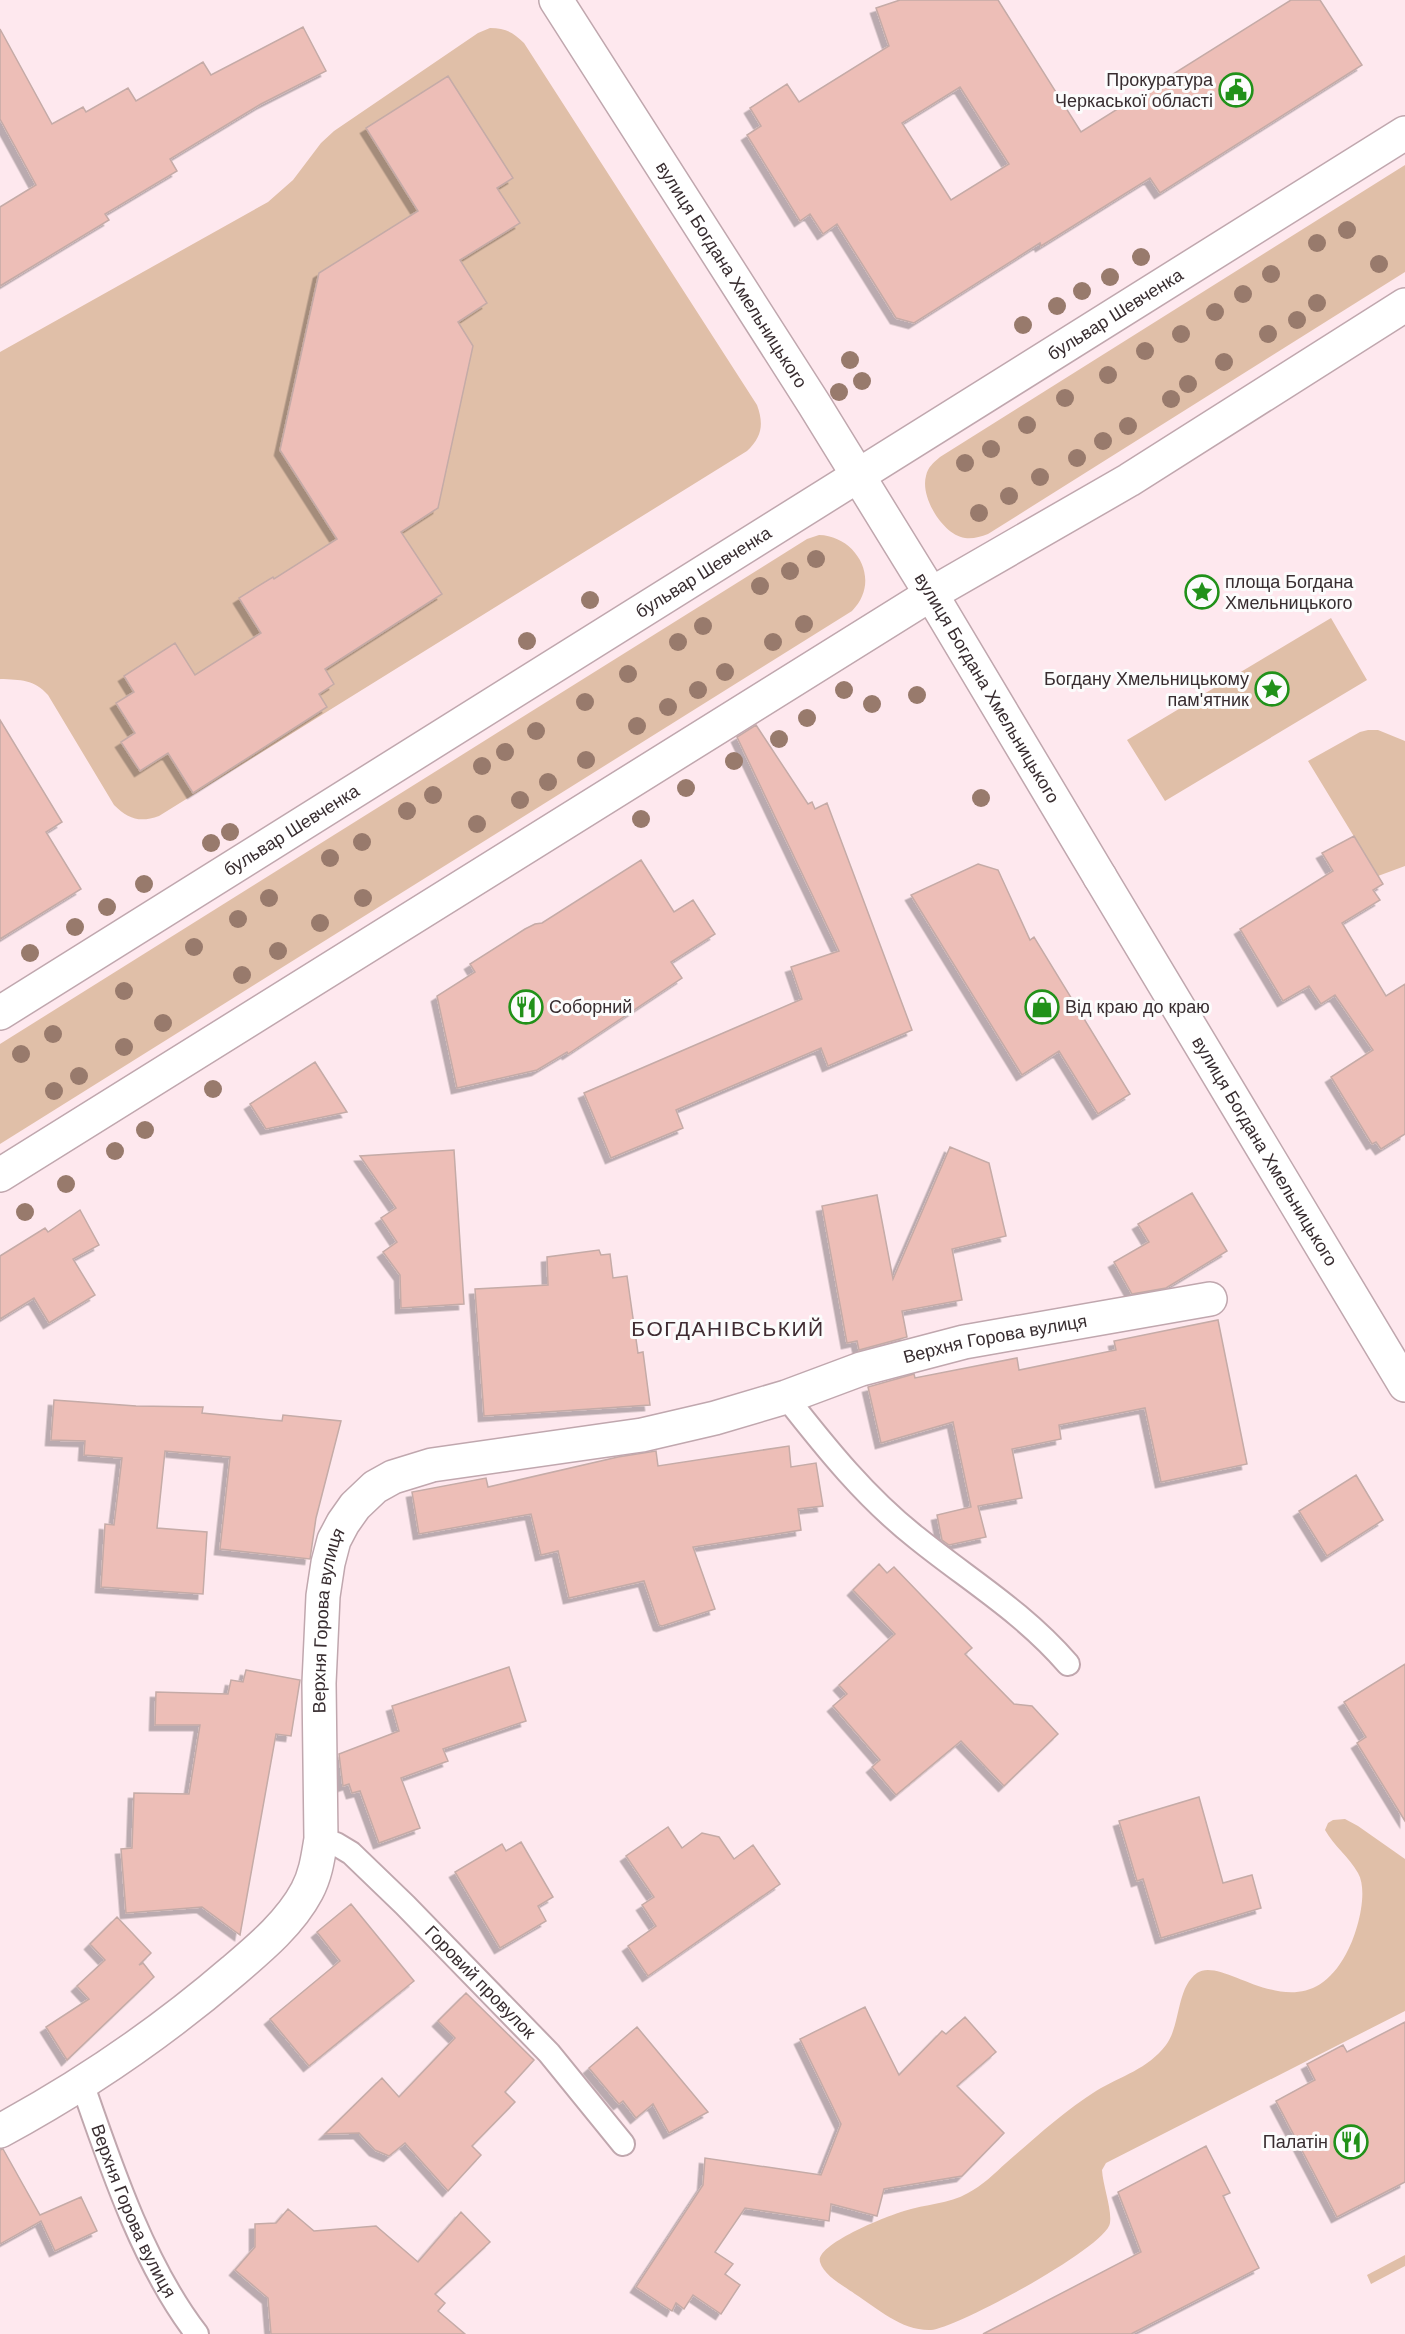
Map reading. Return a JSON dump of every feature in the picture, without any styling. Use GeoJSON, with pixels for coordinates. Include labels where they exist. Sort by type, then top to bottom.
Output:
{"type":"FeatureCollection","features":[{"type":"Feature","properties":{"kind":"street","name":"вулиця Богдана Хмельницького"},"geometry":{"type":"LineString","coordinates":[[556,0],[931,594],[1405,1384]]}},
{"type":"Feature","properties":{"kind":"street","name":"бульвар Шевченка"},"geometry":{"type":"LineString","coordinates":[[0,1013],[857,474],[1405,133]]}},
{"type":"Feature","properties":{"kind":"street"},"geometry":{"type":"LineString","coordinates":[[0,1175],[931,594],[1129,480],[1405,305]]}},
{"type":"Feature","properties":{"kind":"street","name":"Верхня Горова вулиця"},"geometry":{"type":"LineString","coordinates":[[0,2131],[82,2083],[169,2024],[254,1953],[282,1925],[301,1901],[313,1877],[321,1839],[319,1683],[323,1596],[328,1563],[334,1540],[343,1522],[365,1496],[393,1477],[432,1466],[642,1435],[715,1418],[786,1397],[861,1370],[964,1342],[1210,1299]]}},
{"type":"Feature","properties":{"kind":"lane"},"geometry":{"type":"LineString","coordinates":[[786,1397],[840,1465],[891,1517],[1029,1622],[1068,1664]]}},
{"type":"Feature","properties":{"kind":"lane","name":"Горовий провулок"},"geometry":{"type":"LineString","coordinates":[[321,1839],[336,1844],[351,1853],[405,1905],[549,2053],[623,2144]]}},
{"type":"Feature","properties":{"kind":"lane","name":"Верхня Горова вулиця"},"geometry":{"type":"LineString","coordinates":[[82,2083],[115,2175],[141,2235],[173,2300],[196,2334]]}},
{"type":"Feature","properties":{"kind":"shaded area"},"geometry":{"type":"Polygon","coordinates":[[[490,28],[509,31],[524,43],[757,405],[761,424],[759,435],[747,451],[159,816],[140,819],[124,814],[114,805],[48,695],[32,683],[0,679],[0,352],[268,202],[293,180],[321,143],[334,131],[478,33],[490,28]]]}},
{"type":"Feature","properties":{"kind":"shaded area"},"geometry":{"type":"Polygon","coordinates":[[[1405,165],[1405,272],[988,534],[976,538],[965,538],[941,523],[930,504],[925,485],[928,470],[940,457],[1405,165]]]}},
{"type":"Feature","properties":{"kind":"shaded area"},"geometry":{"type":"Polygon","coordinates":[[[819,535],[833,537],[844,543],[861,562],[865,574],[865,587],[861,599],[852,611],[0,1144],[0,1044],[807,539],[819,535]]]}},
{"type":"Feature","properties":{"kind":"shaded area"},"geometry":{"type":"Polygon","coordinates":[[[1331,618],[1367,680],[1165,801],[1127,740],[1331,618]]]}},
{"type":"Feature","properties":{"kind":"shaded area"},"geometry":{"type":"Polygon","coordinates":[[[1378,730],[1405,741],[1405,866],[1378,876],[1308,761],[1360,732],[1378,730]]]}},
{"type":"Feature","properties":{"kind":"shaded area"},"geometry":{"type":"Polygon","coordinates":[[[1345,1819],[1405,1859],[1405,2011],[1106,2163],[1102,2170],[1110,2223],[1103,2234],[1059,2267],[970,2316],[931,2330],[910,2327],[882,2312],[826,2272],[820,2262],[822,2255],[841,2239],[896,2214],[961,2197],[988,2179],[1073,2107],[1096,2091],[1151,2060],[1171,2037],[1185,1988],[1197,1973],[1210,1970],[1265,1988],[1286,1992],[1307,1990],[1328,1978],[1350,1946],[1358,1925],[1362,1902],[1361,1881],[1358,1873],[1325,1830],[1328,1823],[1333,1820],[1345,1819]]]}},
{"type":"Feature","properties":{"kind":"shaded area"},"geometry":{"type":"Polygon","coordinates":[[[1405,2255],[1405,2266],[1371,2284],[1367,2275],[1405,2255]]]}},
{"type":"Feature","properties":{"kind":"building"},"geometry":{"type":"Polygon","coordinates":[[[900,0],[998,0],[1081,132],[1291,0],[1320,0],[1362,65],[1160,193],[1150,178],[1041,246],[1040,243],[914,323],[896,318],[837,224],[823,234],[810,214],[800,221],[747,135],[761,126],[750,108],[787,84],[799,102],[889,46],[876,8],[900,0]],[[960,87],[902,123],[951,200],[1009,164],[960,87]]]}},
{"type":"Feature","properties":{"kind":"building"},"geometry":{"type":"Polygon","coordinates":[[[303,27],[326,71],[261,104],[170,159],[177,171],[105,214],[109,220],[0,286],[0,207],[36,185],[0,119],[0,29],[52,124],[83,107],[86,112],[128,88],[136,101],[203,62],[211,75],[303,27]]]}},
{"type":"Feature","properties":{"kind":"building"},"geometry":{"type":"Polygon","coordinates":[[[448,76],[513,178],[497,188],[520,223],[460,260],[487,303],[458,322],[473,346],[438,508],[401,532],[442,594],[325,669],[334,684],[319,694],[327,707],[193,793],[168,753],[140,771],[121,742],[135,733],[116,703],[134,692],[124,676],[175,643],[195,675],[261,633],[239,598],[337,539],[280,450],[319,273],[418,211],[366,128],[448,76]]]}},
{"type":"Feature","properties":{"kind":"building"},"geometry":{"type":"Polygon","coordinates":[[[0,720],[62,822],[46,832],[81,889],[0,939],[0,720]]]}},
{"type":"Feature","properties":{"kind":"building"},"geometry":{"type":"Polygon","coordinates":[[[756,725],[808,804],[812,802],[815,809],[827,803],[912,1030],[828,1066],[821,1048],[676,1110],[683,1128],[611,1158],[584,1093],[802,999],[791,967],[839,951],[737,737],[756,725]]]}},
{"type":"Feature","properties":{"kind":"building"},"geometry":{"type":"Polygon","coordinates":[[[1354,836],[1383,884],[1373,890],[1380,900],[1342,923],[1386,996],[1405,984],[1405,1134],[1381,1149],[1376,1142],[1372,1144],[1331,1077],[1373,1050],[1335,995],[1321,1004],[1309,986],[1283,1001],[1240,929],[1333,871],[1322,853],[1354,836]]]}},
{"type":"Feature","properties":{"kind":"building"},"geometry":{"type":"Polygon","coordinates":[[[641,860],[674,912],[693,900],[715,934],[671,962],[682,978],[568,1054],[567,1052],[537,1070],[457,1088],[437,996],[475,972],[470,964],[525,929],[542,923],[641,860]]]}},
{"type":"Feature","properties":{"kind":"building"},"geometry":{"type":"Polygon","coordinates":[[[978,864],[998,870],[1030,940],[1034,937],[1130,1094],[1098,1114],[1059,1051],[1022,1075],[911,895],[978,864]]]}},
{"type":"Feature","properties":{"kind":"building"},"geometry":{"type":"Polygon","coordinates":[[[315,1062],[347,1112],[266,1129],[250,1104],[315,1062]]]}},
{"type":"Feature","properties":{"kind":"building"},"geometry":{"type":"Polygon","coordinates":[[[950,1147],[989,1163],[1006,1236],[952,1249],[962,1300],[902,1311],[907,1337],[859,1350],[857,1341],[847,1343],[822,1206],[877,1195],[893,1279],[950,1147]]]}},
{"type":"Feature","properties":{"kind":"building"},"geometry":{"type":"Polygon","coordinates":[[[454,1150],[464,1304],[401,1308],[400,1275],[383,1252],[397,1242],[381,1218],[396,1208],[360,1156],[454,1150]]]}},
{"type":"Feature","properties":{"kind":"building"},"geometry":{"type":"Polygon","coordinates":[[[1192,1193],[1227,1251],[1166,1288],[1132,1294],[1114,1262],[1149,1242],[1138,1224],[1192,1193]]]}},
{"type":"Feature","properties":{"kind":"building"},"geometry":{"type":"Polygon","coordinates":[[[80,1210],[99,1245],[73,1259],[95,1295],[49,1323],[34,1298],[0,1319],[0,1256],[45,1228],[48,1232],[80,1210]]]}},
{"type":"Feature","properties":{"kind":"building"},"geometry":{"type":"Polygon","coordinates":[[[599,1250],[601,1255],[610,1254],[613,1278],[627,1276],[638,1353],[643,1352],[650,1405],[484,1416],[475,1289],[548,1285],[547,1257],[599,1250]]]}},
{"type":"Feature","properties":{"kind":"building"},"geometry":{"type":"Polygon","coordinates":[[[1218,1320],[1247,1464],[1161,1482],[1145,1408],[1059,1425],[1061,1439],[1012,1449],[1022,1498],[978,1506],[986,1537],[949,1545],[942,1540],[937,1515],[971,1507],[953,1422],[881,1443],[868,1387],[914,1374],[915,1378],[1017,1358],[1019,1370],[1116,1350],[1114,1341],[1218,1320]]]}},
{"type":"Feature","properties":{"kind":"building"},"geometry":{"type":"Polygon","coordinates":[[[54,1400],[136,1406],[203,1407],[202,1413],[282,1421],[283,1415],[341,1421],[316,1518],[310,1559],[220,1549],[230,1457],[165,1451],[157,1528],[207,1532],[203,1594],[101,1587],[105,1524],[114,1525],[122,1458],[84,1455],[85,1441],[51,1440],[54,1400]]]}},
{"type":"Feature","properties":{"kind":"building"},"geometry":{"type":"Polygon","coordinates":[[[789,1446],[791,1467],[816,1463],[823,1506],[798,1509],[801,1530],[693,1547],[715,1609],[662,1626],[659,1625],[644,1581],[569,1598],[558,1551],[541,1555],[531,1514],[419,1534],[412,1492],[486,1478],[488,1487],[618,1457],[656,1451],[658,1466],[789,1446]]]}},
{"type":"Feature","properties":{"kind":"building"},"geometry":{"type":"Polygon","coordinates":[[[1356,1475],[1383,1520],[1327,1556],[1299,1511],[1356,1475]]]}},
{"type":"Feature","properties":{"kind":"building"},"geometry":{"type":"Polygon","coordinates":[[[879,1564],[887,1573],[894,1567],[972,1648],[965,1654],[1014,1704],[1032,1706],[1058,1734],[1004,1786],[961,1741],[896,1795],[872,1767],[880,1760],[833,1706],[847,1694],[839,1685],[895,1634],[853,1590],[879,1564]]]}},
{"type":"Feature","properties":{"kind":"building"},"geometry":{"type":"Polygon","coordinates":[[[1405,1664],[1405,1821],[1357,1743],[1366,1737],[1344,1702],[1405,1664]]]}},
{"type":"Feature","properties":{"kind":"building"},"geometry":{"type":"Polygon","coordinates":[[[509,1667],[526,1721],[443,1749],[448,1761],[401,1778],[420,1828],[379,1843],[360,1791],[352,1793],[349,1784],[343,1786],[339,1754],[399,1731],[392,1706],[509,1667]]]}},
{"type":"Feature","properties":{"kind":"building"},"geometry":{"type":"Polygon","coordinates":[[[246,1670],[300,1680],[291,1736],[276,1734],[240,1935],[202,1907],[126,1913],[121,1849],[132,1848],[134,1793],[189,1794],[200,1725],[155,1725],[156,1692],[228,1694],[231,1680],[243,1682],[246,1670]]]}},
{"type":"Feature","properties":{"kind":"building"},"geometry":{"type":"Polygon","coordinates":[[[1199,1797],[1223,1883],[1252,1875],[1261,1908],[1161,1938],[1143,1879],[1137,1881],[1119,1821],[1199,1797]]]}},
{"type":"Feature","properties":{"kind":"building"},"geometry":{"type":"Polygon","coordinates":[[[668,1827],[682,1848],[702,1833],[719,1837],[734,1859],[753,1845],[780,1884],[648,1976],[628,1946],[656,1926],[642,1905],[654,1897],[626,1856],[668,1827]]]}},
{"type":"Feature","properties":{"kind":"building"},"geometry":{"type":"Polygon","coordinates":[[[521,1842],[553,1897],[538,1906],[546,1921],[500,1948],[455,1872],[502,1844],[506,1851],[521,1842]]]}},
{"type":"Feature","properties":{"kind":"building"},"geometry":{"type":"Polygon","coordinates":[[[351,1904],[414,1981],[309,2066],[270,2019],[340,1961],[317,1932],[351,1904]]]}},
{"type":"Feature","properties":{"kind":"building"},"geometry":{"type":"Polygon","coordinates":[[[117,1917],[151,1953],[139,1965],[143,1963],[154,1977],[67,2060],[46,2027],[89,1999],[77,1986],[105,1960],[90,1944],[117,1917]]]}},
{"type":"Feature","properties":{"kind":"building"},"geometry":{"type":"Polygon","coordinates":[[[466,1993],[534,2060],[505,2092],[515,2102],[472,2146],[481,2155],[448,2191],[405,2143],[389,2156],[375,2150],[359,2133],[325,2134],[382,2078],[399,2097],[455,2038],[438,2021],[466,1993]]]}},
{"type":"Feature","properties":{"kind":"building"},"geometry":{"type":"Polygon","coordinates":[[[865,2007],[899,2075],[942,2031],[946,2034],[965,2017],[996,2052],[957,2086],[1004,2133],[962,2176],[884,2189],[877,2216],[831,2204],[829,2221],[745,2208],[715,2252],[733,2264],[725,2274],[740,2285],[721,2314],[693,2295],[684,2309],[676,2303],[672,2311],[636,2287],[703,2185],[705,2158],[821,2175],[841,2124],[800,2039],[865,2007]]]}},
{"type":"Feature","properties":{"kind":"building","name":"Палатін"},"geometry":{"type":"Polygon","coordinates":[[[1405,2022],[1405,2182],[1337,2217],[1276,2101],[1315,2080],[1307,2064],[1343,2045],[1347,2052],[1405,2022]]]}},
{"type":"Feature","properties":{"kind":"building"},"geometry":{"type":"Polygon","coordinates":[[[637,2027],[708,2112],[669,2133],[653,2104],[636,2118],[623,2101],[619,2104],[589,2068],[637,2027]]]}},
{"type":"Feature","properties":{"kind":"building"},"geometry":{"type":"Polygon","coordinates":[[[1206,2146],[1230,2193],[1223,2196],[1259,2268],[1131,2334],[983,2334],[1141,2252],[1118,2192],[1206,2146]]]}},
{"type":"Feature","properties":{"kind":"building"},"geometry":{"type":"Polygon","coordinates":[[[3,2149],[40,2215],[81,2197],[97,2231],[55,2251],[41,2221],[0,2244],[0,2150],[3,2149]]]}},
{"type":"Feature","properties":{"kind":"building"},"geometry":{"type":"Polygon","coordinates":[[[288,2209],[314,2231],[376,2226],[418,2262],[461,2212],[490,2242],[435,2294],[445,2303],[438,2311],[465,2334],[271,2334],[268,2298],[235,2270],[255,2247],[255,2224],[276,2223],[288,2209]]]}},
{"type":"Feature","properties":{"kind":"place","name":"Прокуратура Черкаської області"},"geometry":{"type":"Point","coordinates":[1236,90]}},
{"type":"Feature","properties":{"kind":"place","name":"площа Богдана Хмельницького"},"geometry":{"type":"Point","coordinates":[1202,592]}},
{"type":"Feature","properties":{"kind":"place","name":"Богдану Хмельницькому пам'ятник"},"geometry":{"type":"Point","coordinates":[1272,689]}},
{"type":"Feature","properties":{"kind":"place","name":"Соборний"},"geometry":{"type":"Point","coordinates":[526,1007]}},
{"type":"Feature","properties":{"kind":"place","name":"Від краю до краю"},"geometry":{"type":"Point","coordinates":[1042,1007]}},
{"type":"Feature","properties":{"kind":"place","name":"Палатін"},"geometry":{"type":"Point","coordinates":[1351,2142]}},
{"type":"Feature","properties":{"kind":"district","name":"БОГДАНІВСЬКИЙ"},"geometry":{"type":"Point","coordinates":[728,1328]}}]}
